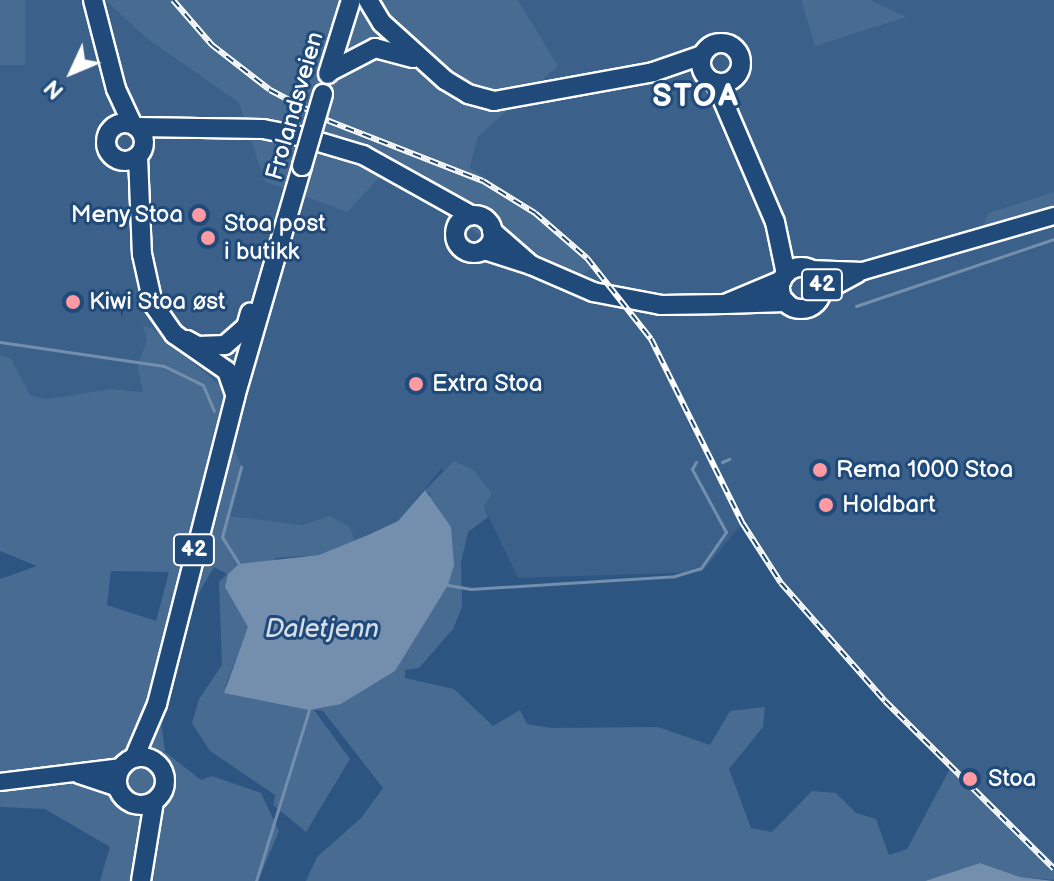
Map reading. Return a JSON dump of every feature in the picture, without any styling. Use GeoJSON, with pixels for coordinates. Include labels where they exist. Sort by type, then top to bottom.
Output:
{"type":"FeatureCollection","features":[{"type":"Feature","properties":{"kind":"main road"},"geometry":{"type":"LineString","coordinates":[[93,0],[116,89],[139,126],[134,155],[141,251],[153,304],[174,334],[227,371],[235,397]]}},
{"type":"Feature","properties":{"kind":"main road","name":"Frolandsveien"},"geometry":{"type":"LineString","coordinates":[[128,763],[157,704],[235,397],[351,0]]}},
{"type":"Feature","properties":{"kind":"main road","name":"42"},"geometry":{"type":"LineString","coordinates":[[368,0],[382,23],[426,64],[468,94],[505,102],[653,72],[702,55],[712,44],[732,46],[740,57],[735,122]]}},
{"type":"Feature","properties":{"kind":"main road","name":"42"},"geometry":{"type":"LineString","coordinates":[[329,72],[375,48],[398,50],[426,64]]}},
{"type":"Feature","properties":{"kind":"main road","name":"42"},"geometry":{"type":"LineString","coordinates":[[702,55],[701,68],[735,122],[795,273],[786,302]]}},
{"type":"Feature","properties":{"kind":"main road","name":"42"},"geometry":{"type":"LineString","coordinates":[[653,72],[712,81],[737,75]]}},
{"type":"Feature","properties":{"kind":"main road"},"geometry":{"type":"LineString","coordinates":[[116,89],[107,145],[134,155]]}},
{"type":"Feature","properties":{"kind":"main road","name":"42"},"geometry":{"type":"LineString","coordinates":[[111,129],[139,126],[299,136],[363,155],[425,194],[487,221],[492,231],[531,265]]}},
{"type":"Feature","properties":{"kind":"main road","name":"42"},"geometry":{"type":"LineString","coordinates":[[134,155],[198,129]]}},
{"type":"Feature","properties":{"kind":"main road","name":"42"},"geometry":{"type":"LineString","coordinates":[[425,194],[466,251],[484,250],[531,265],[593,292],[661,305],[725,304],[786,302],[807,309],[821,294],[821,282],[795,273],[725,304]]}},
{"type":"Feature","properties":{"kind":"main road"},"geometry":{"type":"LineString","coordinates":[[455,237],[460,221],[471,215]]}},
{"type":"Feature","properties":{"kind":"main road"},"geometry":{"type":"LineString","coordinates":[[821,294],[863,271],[1054,216]]}},
{"type":"Feature","properties":{"kind":"main road"},"geometry":{"type":"LineString","coordinates":[[484,250],[492,231]]}},
{"type":"Feature","properties":{"kind":"main road","name":"Frolandsveien"},"geometry":{"type":"LineString","coordinates":[[174,334],[198,346],[217,347],[236,339],[246,327],[261,281],[271,271]]}},
{"type":"Feature","properties":{"kind":"main road"},"geometry":{"type":"LineString","coordinates":[[795,273],[863,271]]}},
{"type":"Feature","properties":{"kind":"main road","name":"Frolandsveien"},"geometry":{"type":"LineString","coordinates":[[157,704],[157,763]]}},
{"type":"Feature","properties":{"kind":"main road"},"geometry":{"type":"LineString","coordinates":[[0,782],[78,774],[128,763],[157,763]]}},
{"type":"Feature","properties":{"kind":"main road","name":"42"},"geometry":{"type":"LineString","coordinates":[[128,763],[124,795],[142,851]]}},
{"type":"Feature","properties":{"kind":"main road","name":"42"},"geometry":{"type":"LineString","coordinates":[[141,881],[142,851],[154,802],[165,785],[157,763]]}},
{"type":"Feature","properties":{"kind":"main road"},"geometry":{"type":"LineString","coordinates":[[78,774],[124,795],[154,802]]}},
{"type":"Feature","properties":{"kind":"shaded area"},"geometry":{"type":"Polygon","coordinates":[[[0,0],[25,0],[25,65],[0,65],[0,0]]]}},
{"type":"Feature","properties":{"kind":"shaded area","name":"Stoa"},"geometry":{"type":"Polygon","coordinates":[[[25,0],[105,0],[146,38],[239,103],[264,181],[387,169],[533,209],[470,169],[478,137],[558,66],[518,0],[801,0],[815,45],[870,0],[1054,0],[1054,192],[1039,199],[1054,213],[1054,862],[966,783],[838,648],[771,570],[744,521],[702,572],[518,578],[484,507],[489,500],[441,469],[398,521],[355,541],[350,527],[330,517],[303,525],[227,516],[241,464],[227,433],[222,387],[152,328],[144,327],[147,341],[137,365],[144,392],[111,389],[46,399],[30,395],[11,358],[0,355],[0,65],[24,65],[25,0]]]}},
{"type":"Feature","properties":{"kind":"shaded area"},"geometry":{"type":"Polygon","coordinates":[[[105,0],[518,0],[558,66],[478,137],[470,168],[533,209],[593,267],[570,284],[526,268],[387,169],[347,212],[264,181],[239,103],[146,38],[105,0]]]}},
{"type":"Feature","properties":{"kind":"shaded area"},"geometry":{"type":"Polygon","coordinates":[[[801,0],[870,0],[906,17],[815,46],[801,0]]]}},
{"type":"Feature","properties":{"kind":"shaded area"},"geometry":{"type":"Polygon","coordinates":[[[1054,192],[1054,213],[979,235],[989,213],[1054,192]]]}},
{"type":"Feature","properties":{"kind":"shaded area"},"geometry":{"type":"Polygon","coordinates":[[[143,326],[152,328],[222,387],[227,433],[241,464],[228,516],[303,525],[330,516],[350,527],[355,541],[319,555],[276,558],[225,687],[341,704],[395,671],[417,632],[430,494],[425,490],[454,461],[474,470],[492,494],[484,507],[488,517],[468,532],[461,562],[462,607],[453,629],[419,668],[405,670],[405,678],[454,689],[493,726],[520,710],[527,724],[551,728],[658,727],[710,745],[730,711],[765,707],[763,727],[729,769],[751,828],[772,832],[812,791],[836,793],[856,813],[876,819],[889,855],[907,849],[951,767],[1054,862],[1054,880],[1020,877],[980,863],[925,881],[306,881],[317,857],[361,818],[383,788],[323,711],[314,710],[350,759],[306,832],[273,805],[275,795],[210,751],[192,723],[199,699],[222,665],[219,582],[227,574],[214,567],[185,617],[161,720],[165,752],[201,780],[212,776],[261,793],[279,831],[258,881],[100,881],[110,847],[45,809],[0,807],[0,579],[37,566],[0,551],[0,355],[11,358],[30,395],[46,399],[111,389],[143,392],[137,365],[147,341],[143,326]],[[111,571],[107,605],[156,621],[169,572],[111,571]]]}},
{"type":"Feature","properties":{"kind":"water","name":"Daletjenn"},"geometry":{"type":"Polygon","coordinates":[[[425,490],[451,527],[454,565],[448,585],[395,671],[341,704],[309,710],[224,693],[248,627],[225,587],[228,574],[239,564],[319,555],[368,535],[398,521],[425,490]]]}},
{"type":"Feature","properties":{"kind":"water"},"geometry":{"type":"Polygon","coordinates":[[[980,863],[1020,877],[1054,881],[925,881],[980,863]]]}},
{"type":"Feature","properties":{"kind":"waterway"},"geometry":{"type":"LineString","coordinates":[[856,306],[1054,239]]}},
{"type":"Feature","properties":{"kind":"waterway"},"geometry":{"type":"LineString","coordinates":[[0,342],[164,366],[203,385],[214,411]]}},
{"type":"Feature","properties":{"kind":"waterway"},"geometry":{"type":"LineString","coordinates":[[722,462],[729,459]]}},
{"type":"Feature","properties":{"kind":"waterway"},"geometry":{"type":"LineString","coordinates":[[448,585],[470,589],[675,576],[701,568],[726,532],[692,469],[696,462]]}},
{"type":"Feature","properties":{"kind":"waterway"},"geometry":{"type":"LineString","coordinates":[[239,564],[222,537],[241,467]]}},
{"type":"Feature","properties":{"kind":"waterway"},"geometry":{"type":"LineString","coordinates":[[256,881],[309,710]]}},
{"type":"Feature","properties":{"kind":"railway"},"geometry":{"type":"LineString","coordinates":[[173,0],[212,45],[270,90],[329,121],[483,181],[535,213],[587,258],[651,339],[743,524],[781,583],[885,701],[1054,869]]}},
{"type":"Feature","properties":{"kind":"place","name":"Meny Stoa"},"geometry":{"type":"Point","coordinates":[199,215]}},
{"type":"Feature","properties":{"kind":"place","name":"Stoa post i butikk"},"geometry":{"type":"Point","coordinates":[208,238]}},
{"type":"Feature","properties":{"kind":"place","name":"Kiwi Stoa øst"},"geometry":{"type":"Point","coordinates":[73,302]}},
{"type":"Feature","properties":{"kind":"place","name":"Extra Stoa"},"geometry":{"type":"Point","coordinates":[416,384]}},
{"type":"Feature","properties":{"kind":"place","name":"Rema 1000 Stoa"},"geometry":{"type":"Point","coordinates":[820,470]}},
{"type":"Feature","properties":{"kind":"place","name":"Holdbart"},"geometry":{"type":"Point","coordinates":[826,505]}},
{"type":"Feature","properties":{"kind":"place","name":"Stoa"},"geometry":{"type":"Point","coordinates":[970,779]}},
{"type":"Feature","properties":{"kind":"district","name":"STOA"},"geometry":{"type":"Point","coordinates":[696,97]}}]}
